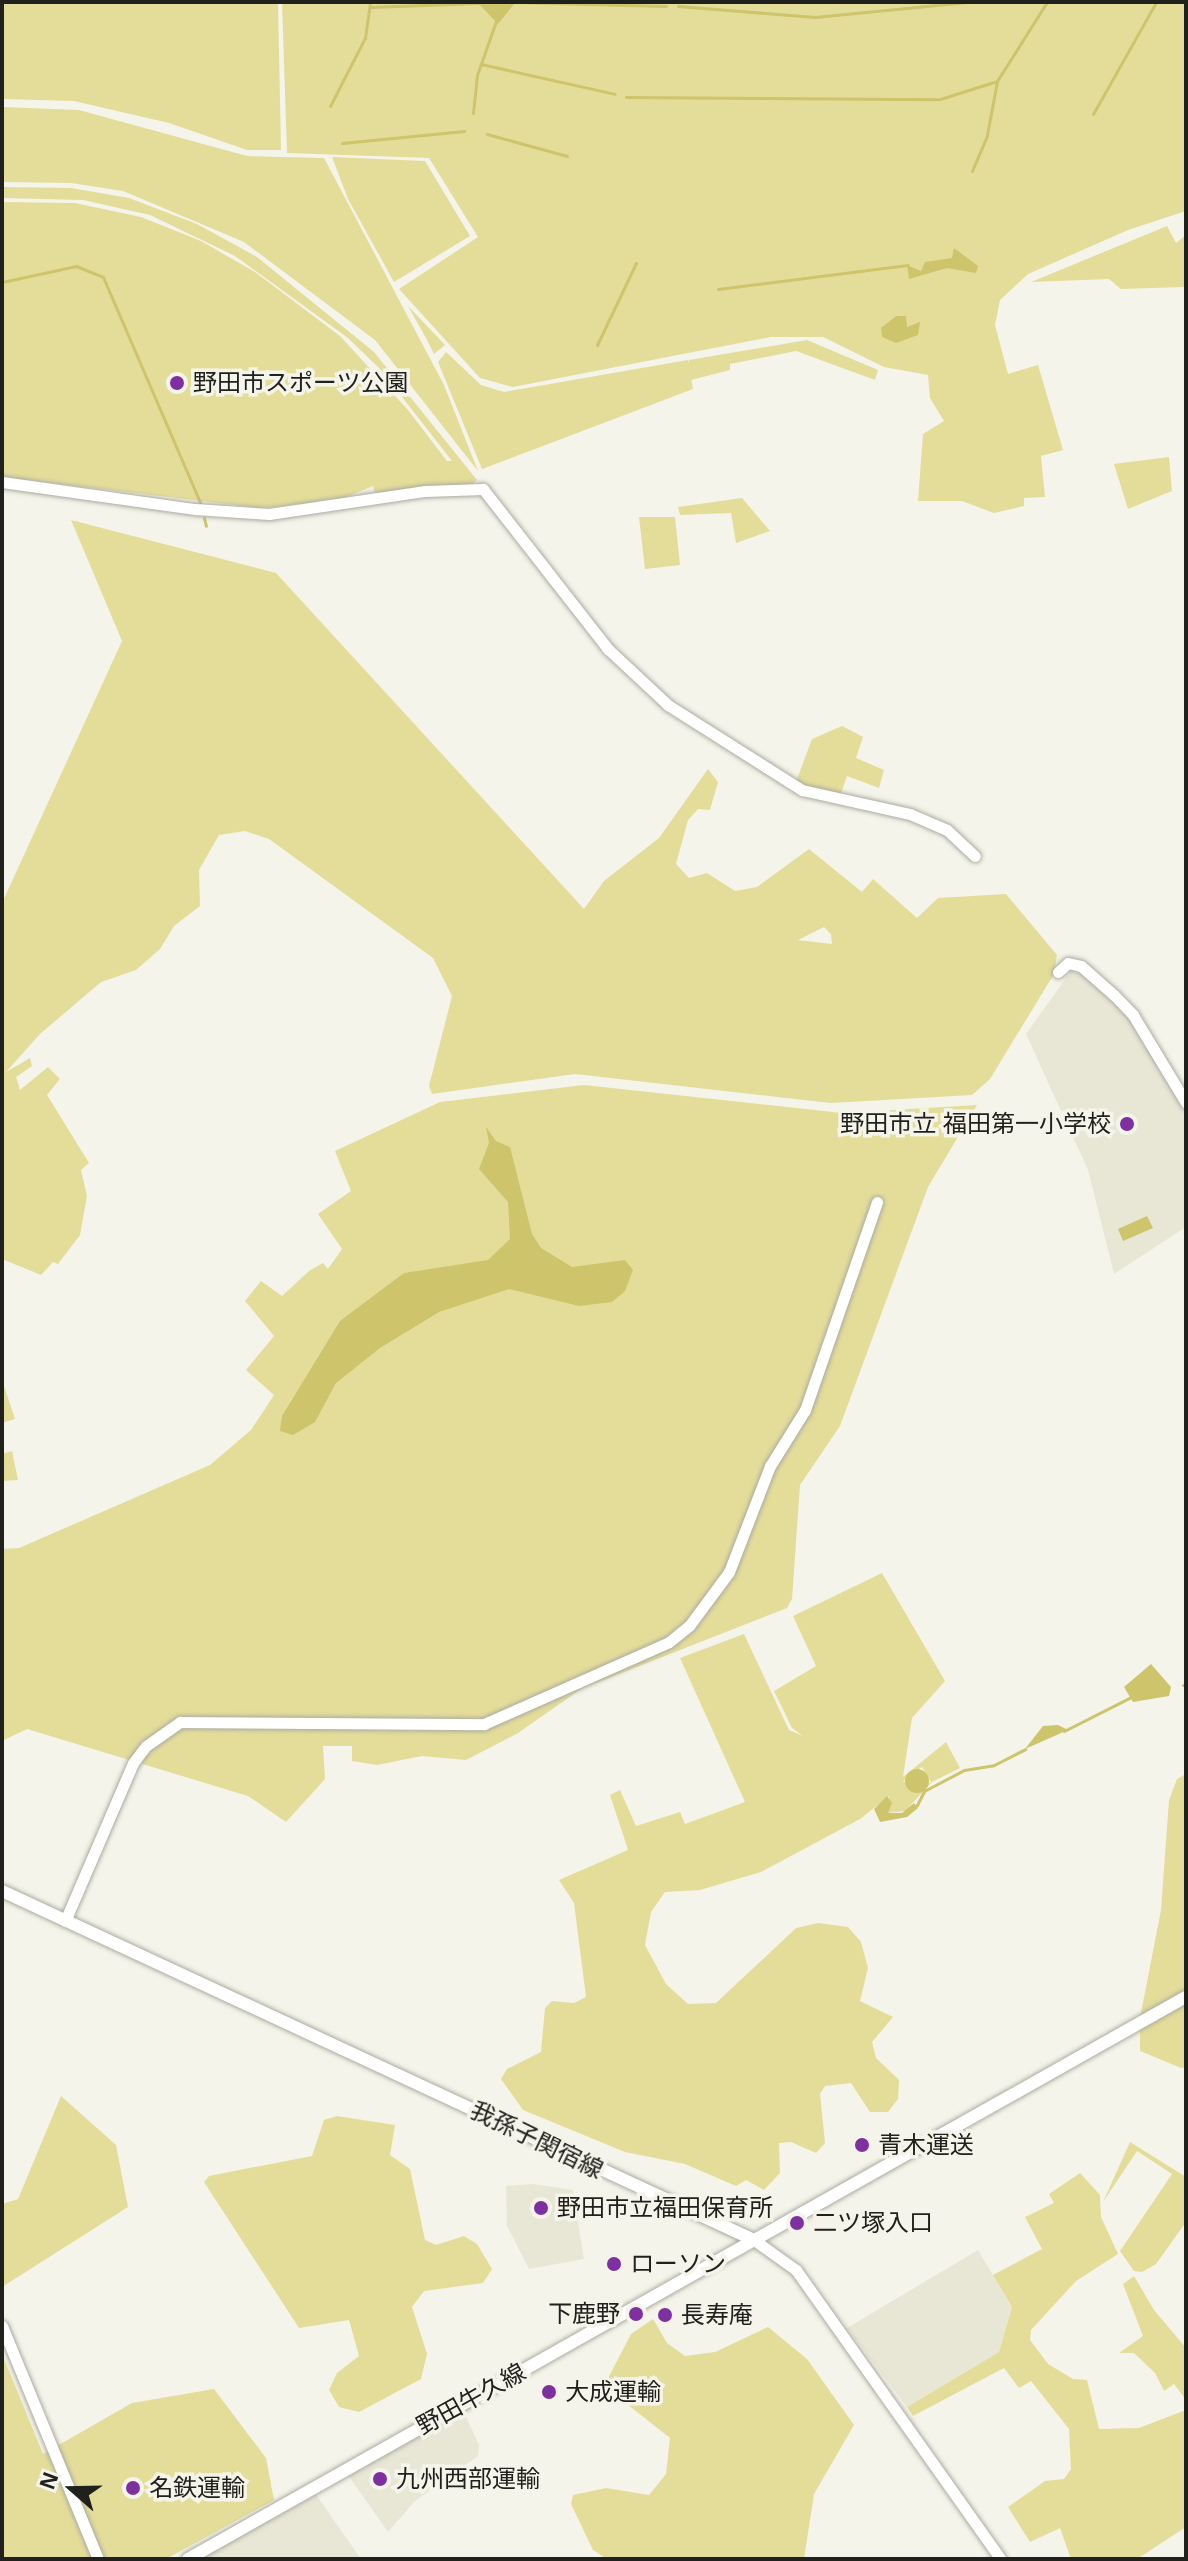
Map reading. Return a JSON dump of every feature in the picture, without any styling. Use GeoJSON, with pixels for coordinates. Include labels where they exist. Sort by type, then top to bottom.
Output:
{"type":"FeatureCollection","features":[{"type":"Feature","properties":{"kind":"main road","name":"我孫子関宿線"},"geometry":{"type":"LineString","coordinates":[[2,1891],[754,2240]]}},
{"type":"Feature","properties":{"kind":"main road"},"geometry":{"type":"LineString","coordinates":[[754,2240],[1186,1997]]}},
{"type":"Feature","properties":{"kind":"main road","name":"野田牛久線"},"geometry":{"type":"LineString","coordinates":[[188,2559],[754,2240]]}},
{"type":"Feature","properties":{"kind":"street"},"geometry":{"type":"LineString","coordinates":[[2,482],[195,509],[269,514],[437,489],[483,489],[608,649],[668,705],[781,780],[826,799],[924,819],[947,830],[975,856]]}},
{"type":"Feature","properties":{"kind":"street"},"geometry":{"type":"LineString","coordinates":[[1058,972],[1068,963],[1081,966],[1114,995],[1133,1015],[1186,1103]]}},
{"type":"Feature","properties":{"kind":"street"},"geometry":{"type":"LineString","coordinates":[[65,1921],[133,1763],[161,1733],[180,1722],[484,1724],[669,1642],[689,1626],[729,1572],[770,1466],[805,1410],[877,1202]]}},
{"type":"Feature","properties":{"kind":"street"},"geometry":{"type":"LineString","coordinates":[[754,2240],[796,2270],[1001,2559]]}},
{"type":"Feature","properties":{"kind":"street"},"geometry":{"type":"LineString","coordinates":[[2,2326],[98,2559]]}},
{"type":"Feature","properties":{"kind":"shaded area"},"geometry":{"type":"Polygon","coordinates":[[[2,2],[278,2],[281,150],[247,150],[169,123],[74,101],[2,99],[2,2]]]}},
{"type":"Feature","properties":{"kind":"shaded area"},"geometry":{"type":"Polygon","coordinates":[[[282,2],[1186,2],[1186,211],[1128,230],[1028,274],[1000,300],[995,325],[1008,374],[1038,365],[1063,450],[1041,456],[1045,497],[1024,498],[1024,506],[994,513],[962,501],[918,501],[923,434],[944,421],[930,398],[928,375],[884,367],[823,337],[771,337],[513,387],[480,378],[399,289],[478,237],[429,158],[287,153],[282,2]]]}},
{"type":"Feature","properties":{"kind":"shaded area"},"geometry":{"type":"Polygon","coordinates":[[[477,2],[514,2],[514,4],[498,24],[477,2]]]}},
{"type":"Feature","properties":{"kind":"shaded area"},"geometry":{"type":"Polygon","coordinates":[[[2,107],[79,110],[247,156],[324,158],[444,385],[478,471],[375,340],[244,242],[123,191],[71,183],[2,182],[2,107]]]}},
{"type":"Feature","properties":{"kind":"shaded area"},"geometry":{"type":"Polygon","coordinates":[[[332,157],[425,161],[470,236],[394,282],[348,199],[332,157]]]}},
{"type":"Feature","properties":{"kind":"shaded area","name":"野田市スポーツ公園"},"geometry":{"type":"Polygon","coordinates":[[[2,187],[71,188],[129,198],[197,224],[257,257],[374,352],[477,480],[472,484],[375,493],[373,486],[337,501],[261,508],[2,477],[2,202],[75,203],[141,217],[201,241],[255,272],[340,336],[408,410],[447,461],[452,461],[381,370],[348,338],[235,256],[150,215],[83,200],[2,198],[2,187]]]}},
{"type":"Feature","properties":{"kind":"shaded area"},"geometry":{"type":"Polygon","coordinates":[[[1167,226],[1176,243],[1186,235],[1185,287],[1121,289],[1109,279],[1031,282],[1167,226]]]}},
{"type":"Feature","properties":{"kind":"shaded area"},"geometry":{"type":"Polygon","coordinates":[[[954,248],[978,266],[976,273],[947,268],[909,279],[907,265],[921,271],[925,262],[952,258],[954,248]]]}},
{"type":"Feature","properties":{"kind":"shaded area"},"geometry":{"type":"Polygon","coordinates":[[[408,306],[445,345],[434,354],[426,338],[408,306]]]}},
{"type":"Feature","properties":{"kind":"shaded area"},"geometry":{"type":"Polygon","coordinates":[[[896,316],[906,316],[907,327],[920,322],[918,335],[896,343],[882,337],[881,328],[896,316]]]}},
{"type":"Feature","properties":{"kind":"shaded area"},"geometry":{"type":"Polygon","coordinates":[[[807,340],[878,370],[875,380],[796,351],[730,364],[730,370],[691,380],[687,368],[689,360],[807,340]]]}},
{"type":"Feature","properties":{"kind":"shaded area"},"geometry":{"type":"Polygon","coordinates":[[[446,352],[481,385],[504,392],[688,360],[693,389],[482,469],[438,362],[446,352]]]}},
{"type":"Feature","properties":{"kind":"shaded area"},"geometry":{"type":"Polygon","coordinates":[[[1169,457],[1172,491],[1128,509],[1114,464],[1169,457]]]}},
{"type":"Feature","properties":{"kind":"shaded area"},"geometry":{"type":"Polygon","coordinates":[[[742,498],[770,531],[736,543],[731,513],[680,515],[678,507],[742,498]]]}},
{"type":"Feature","properties":{"kind":"shaded area"},"geometry":{"type":"Polygon","coordinates":[[[639,517],[675,517],[680,565],[645,569],[639,517]]]}},
{"type":"Feature","properties":{"kind":"shaded area"},"geometry":{"type":"Polygon","coordinates":[[[71,520],[276,573],[584,909],[604,881],[659,838],[708,769],[718,782],[710,810],[698,809],[688,820],[676,864],[689,878],[707,873],[735,891],[757,887],[809,849],[862,892],[873,879],[917,918],[938,898],[1006,894],[1057,955],[1054,974],[990,1079],[972,1095],[831,1103],[575,1074],[432,1094],[429,1086],[452,996],[433,958],[269,839],[245,831],[219,835],[199,870],[200,906],[174,926],[160,949],[136,970],[101,982],[40,1034],[6,1072],[30,1058],[32,1066],[16,1077],[20,1090],[48,1067],[60,1079],[47,1095],[89,1163],[81,1170],[87,1196],[80,1235],[58,1264],[53,1262],[41,1275],[2,1259],[2,903],[122,641],[71,520]],[[824,927],[798,940],[832,944],[831,934],[824,927]]]}},
{"type":"Feature","properties":{"kind":"shaded area"},"geometry":{"type":"Polygon","coordinates":[[[842,726],[863,737],[856,758],[884,770],[879,788],[847,776],[840,796],[796,782],[812,739],[842,726]]]}},
{"type":"Feature","properties":{"kind":"shaded area","name":"野田市立 福田第一小学校"},"geometry":{"type":"Polygon","coordinates":[[[1071,971],[1084,975],[1127,1015],[1186,1113],[1186,1227],[1114,1274],[1088,1170],[1026,1034],[1071,971]]]}},
{"type":"Feature","properties":{"kind":"shaded area"},"geometry":{"type":"Polygon","coordinates":[[[584,1085],[842,1113],[977,1105],[928,1187],[840,1426],[800,1485],[792,1599],[787,1608],[581,1689],[518,1733],[466,1760],[422,1756],[377,1765],[352,1761],[352,1746],[323,1746],[325,1779],[286,1822],[248,1796],[27,1729],[2,1741],[2,1549],[19,1548],[210,1465],[251,1430],[274,1395],[246,1370],[274,1336],[245,1301],[261,1281],[282,1296],[309,1271],[323,1263],[328,1269],[342,1249],[318,1214],[351,1191],[335,1151],[440,1102],[584,1085]]]}},
{"type":"Feature","properties":{"kind":"shaded area"},"geometry":{"type":"Polygon","coordinates":[[[486,1127],[496,1141],[510,1147],[532,1234],[541,1248],[572,1267],[625,1260],[633,1270],[625,1291],[612,1302],[579,1306],[509,1289],[439,1312],[380,1348],[336,1383],[315,1422],[293,1435],[280,1431],[282,1416],[340,1321],[404,1273],[488,1260],[510,1239],[508,1202],[479,1169],[489,1143],[486,1127]]]}},
{"type":"Feature","properties":{"kind":"shaded area"},"geometry":{"type":"Polygon","coordinates":[[[1147,1216],[1153,1228],[1123,1241],[1118,1229],[1147,1216]]]}},
{"type":"Feature","properties":{"kind":"shaded area"},"geometry":{"type":"Polygon","coordinates":[[[2,1380],[15,1419],[2,1423],[2,1380]]]}},
{"type":"Feature","properties":{"kind":"shaded area"},"geometry":{"type":"Polygon","coordinates":[[[12,1451],[18,1480],[2,1481],[2,1454],[12,1451]]]}},
{"type":"Feature","properties":{"kind":"shaded area"},"geometry":{"type":"Polygon","coordinates":[[[882,1573],[945,1681],[912,1718],[903,1777],[946,1742],[960,1768],[932,1782],[905,1811],[888,1813],[889,1796],[860,1819],[761,1872],[700,1890],[665,1892],[651,1912],[645,1945],[666,1984],[688,2004],[716,2003],[796,1928],[818,1923],[848,1927],[861,1942],[868,1968],[860,2001],[893,2017],[872,2042],[876,2058],[899,2080],[898,2099],[888,2112],[870,2112],[851,2083],[825,2086],[820,2094],[825,2143],[816,2153],[791,2142],[779,2143],[780,2173],[764,2190],[746,2180],[736,2186],[685,2164],[625,2152],[523,2110],[501,2079],[507,2069],[541,2052],[545,2008],[552,2001],[574,2003],[586,1997],[574,1903],[559,1880],[628,1850],[610,1795],[620,1790],[636,1826],[680,1812],[685,1824],[745,1802],[680,1658],[744,1634],[789,1730],[803,1736],[792,1728],[774,1691],[816,1666],[793,1616],[882,1573]],[[922,1767],[903,1781],[920,1789],[931,1782],[922,1767]]]}},
{"type":"Feature","properties":{"kind":"shaded area"},"geometry":{"type":"Polygon","coordinates":[[[1151,1664],[1171,1687],[1169,1696],[1133,1702],[1124,1687],[1151,1664]]]}},
{"type":"Feature","properties":{"kind":"shaded area"},"geometry":{"type":"Polygon","coordinates":[[[1058,1725],[1068,1730],[1025,1749],[1043,1726],[1058,1725]]]}},
{"type":"Feature","properties":{"kind":"shaded area"},"geometry":{"type":"Polygon","coordinates":[[[917,1769],[925,1773],[929,1781],[925,1789],[917,1793],[909,1789],[905,1781],[909,1773],[917,1769]]]}},
{"type":"Feature","properties":{"kind":"shaded area"},"geometry":{"type":"Polygon","coordinates":[[[1186,1774],[1186,2067],[1181,2068],[1140,2051],[1140,2018],[1161,1910],[1169,1800],[1177,1779],[1186,1774]]]}},
{"type":"Feature","properties":{"kind":"shaded area"},"geometry":{"type":"Polygon","coordinates":[[[887,1796],[892,1803],[888,1813],[902,1813],[914,1803],[918,1808],[907,1817],[880,1822],[874,1809],[887,1796]]]}},
{"type":"Feature","properties":{"kind":"shaded area"},"geometry":{"type":"Polygon","coordinates":[[[61,2096],[116,2145],[128,2207],[2,2287],[2,2204],[18,2199],[61,2096]]]}},
{"type":"Feature","properties":{"kind":"shaded area"},"geometry":{"type":"Polygon","coordinates":[[[337,2116],[395,2125],[390,2155],[410,2169],[425,2240],[436,2245],[464,2236],[477,2244],[492,2269],[483,2283],[424,2291],[412,2307],[427,2354],[421,2379],[359,2412],[339,2407],[329,2390],[337,2373],[359,2356],[349,2320],[299,2328],[204,2182],[209,2176],[312,2156],[324,2120],[337,2116]]]}},
{"type":"Feature","properties":{"kind":"shaded area"},"geometry":{"type":"Polygon","coordinates":[[[1130,2142],[1186,2177],[1186,2222],[1156,2264],[1142,2272],[1134,2271],[1120,2251],[1172,2174],[1137,2151],[1103,2202],[1130,2142]]]}},
{"type":"Feature","properties":{"kind":"shaded area"},"geometry":{"type":"Polygon","coordinates":[[[1080,2173],[1100,2195],[1101,2217],[1118,2254],[1076,2281],[1031,2330],[1030,2340],[1048,2364],[1073,2379],[1087,2380],[1099,2429],[1139,2428],[1186,2410],[1186,2527],[1137,2559],[1071,2559],[1060,2528],[1030,2542],[1008,2507],[1045,2481],[1064,2479],[1071,2469],[1069,2429],[1031,2381],[1019,2388],[1004,2368],[913,2416],[907,2407],[999,2352],[1012,2307],[993,2275],[1042,2249],[1025,2217],[1054,2203],[1049,2194],[1080,2173]]]}},
{"type":"Feature","properties":{"kind":"shaded area","name":"野田市立福田保育所"},"geometry":{"type":"Polygon","coordinates":[[[533,2184],[573,2190],[584,2259],[529,2269],[507,2226],[506,2186],[533,2184]]]}},
{"type":"Feature","properties":{"kind":"shaded area"},"geometry":{"type":"Polygon","coordinates":[[[978,2250],[1012,2307],[999,2352],[907,2407],[847,2328],[978,2250]]]}},
{"type":"Feature","properties":{"kind":"shaded area"},"geometry":{"type":"Polygon","coordinates":[[[1134,2276],[1154,2310],[1186,2348],[1186,2400],[1174,2384],[1164,2391],[1155,2373],[1134,2353],[1119,2353],[1143,2336],[1123,2284],[1134,2276]]]}},
{"type":"Feature","properties":{"kind":"shaded area"},"geometry":{"type":"Polygon","coordinates":[[[653,2319],[667,2343],[685,2356],[715,2352],[768,2327],[807,2359],[854,2425],[814,2494],[804,2559],[607,2559],[593,2550],[571,2504],[573,2495],[606,2488],[649,2495],[666,2474],[670,2438],[604,2386],[631,2334],[653,2319]]]}},
{"type":"Feature","properties":{"kind":"shaded area"},"geometry":{"type":"Polygon","coordinates":[[[2,2354],[43,2454],[132,2403],[214,2389],[266,2458],[274,2500],[166,2559],[2,2559],[2,2354]]]}},
{"type":"Feature","properties":{"kind":"shaded area"},"geometry":{"type":"Polygon","coordinates":[[[463,2410],[479,2445],[478,2456],[415,2501],[388,2532],[348,2475],[463,2410]]]}},
{"type":"Feature","properties":{"kind":"shaded area"},"geometry":{"type":"Polygon","coordinates":[[[315,2493],[361,2559],[197,2559],[315,2493]]]}},
{"type":"Feature","properties":{"kind":"waterway"},"geometry":{"type":"LineString","coordinates":[[330,106],[365,38],[370,2]]}},
{"type":"Feature","properties":{"kind":"waterway"},"geometry":{"type":"LineString","coordinates":[[510,2],[666,6]]}},
{"type":"Feature","properties":{"kind":"waterway"},"geometry":{"type":"LineString","coordinates":[[678,6],[815,17],[967,2]]}},
{"type":"Feature","properties":{"kind":"waterway"},"geometry":{"type":"LineString","coordinates":[[972,171],[987,135],[997,81],[1047,2]]}},
{"type":"Feature","properties":{"kind":"waterway"},"geometry":{"type":"LineString","coordinates":[[1093,114],[1156,2]]}},
{"type":"Feature","properties":{"kind":"waterway"},"geometry":{"type":"LineString","coordinates":[[370,7],[479,3]]}},
{"type":"Feature","properties":{"kind":"waterway"},"geometry":{"type":"LineString","coordinates":[[473,113],[477,75],[496,21]]}},
{"type":"Feature","properties":{"kind":"waterway"},"geometry":{"type":"LineString","coordinates":[[481,64],[615,94]]}},
{"type":"Feature","properties":{"kind":"waterway"},"geometry":{"type":"LineString","coordinates":[[626,97],[940,99],[997,81]]}},
{"type":"Feature","properties":{"kind":"waterway"},"geometry":{"type":"LineString","coordinates":[[342,143],[464,131]]}},
{"type":"Feature","properties":{"kind":"waterway"},"geometry":{"type":"LineString","coordinates":[[487,134],[567,156]]}},
{"type":"Feature","properties":{"kind":"waterway"},"geometry":{"type":"LineString","coordinates":[[597,345],[636,263]]}},
{"type":"Feature","properties":{"kind":"waterway"},"geometry":{"type":"LineString","coordinates":[[718,289],[907,265]]}},
{"type":"Feature","properties":{"kind":"waterway"},"geometry":{"type":"LineString","coordinates":[[2,282],[76,266],[103,277],[200,502]]}},
{"type":"Feature","properties":{"kind":"waterway"},"geometry":{"type":"LineString","coordinates":[[204,518],[206,526]]}},
{"type":"Feature","properties":{"kind":"waterway"},"geometry":{"type":"LineString","coordinates":[[1064,1731],[1131,1697]]}},
{"type":"Feature","properties":{"kind":"waterway"},"geometry":{"type":"LineString","coordinates":[[917,1805],[924,1791],[964,1770],[994,1765],[1025,1749]]}},
{"type":"Feature","properties":{"kind":"place","name":"野田市スポーツ公園"},"geometry":{"type":"Point","coordinates":[177,383]}},
{"type":"Feature","properties":{"kind":"place","name":"野田市立 福田第一小学校"},"geometry":{"type":"Point","coordinates":[1127,1124]}},
{"type":"Feature","properties":{"kind":"place","name":"青木運送"},"geometry":{"type":"Point","coordinates":[862,2145]}},
{"type":"Feature","properties":{"kind":"place","name":"野田市立福田保育所"},"geometry":{"type":"Point","coordinates":[541,2208]}},
{"type":"Feature","properties":{"kind":"place","name":"二ツ塚入口"},"geometry":{"type":"Point","coordinates":[797,2223]}},
{"type":"Feature","properties":{"kind":"place","name":"ローソン"},"geometry":{"type":"Point","coordinates":[614,2264]}},
{"type":"Feature","properties":{"kind":"place","name":"下鹿野"},"geometry":{"type":"Point","coordinates":[636,2314]}},
{"type":"Feature","properties":{"kind":"place","name":"長寿庵"},"geometry":{"type":"Point","coordinates":[665,2315]}},
{"type":"Feature","properties":{"kind":"place","name":"大成運輸"},"geometry":{"type":"Point","coordinates":[549,2392]}},
{"type":"Feature","properties":{"kind":"place","name":"九州西部運輸"},"geometry":{"type":"Point","coordinates":[380,2479]}},
{"type":"Feature","properties":{"kind":"place","name":"名鉄運輸"},"geometry":{"type":"Point","coordinates":[133,2488]}}]}
